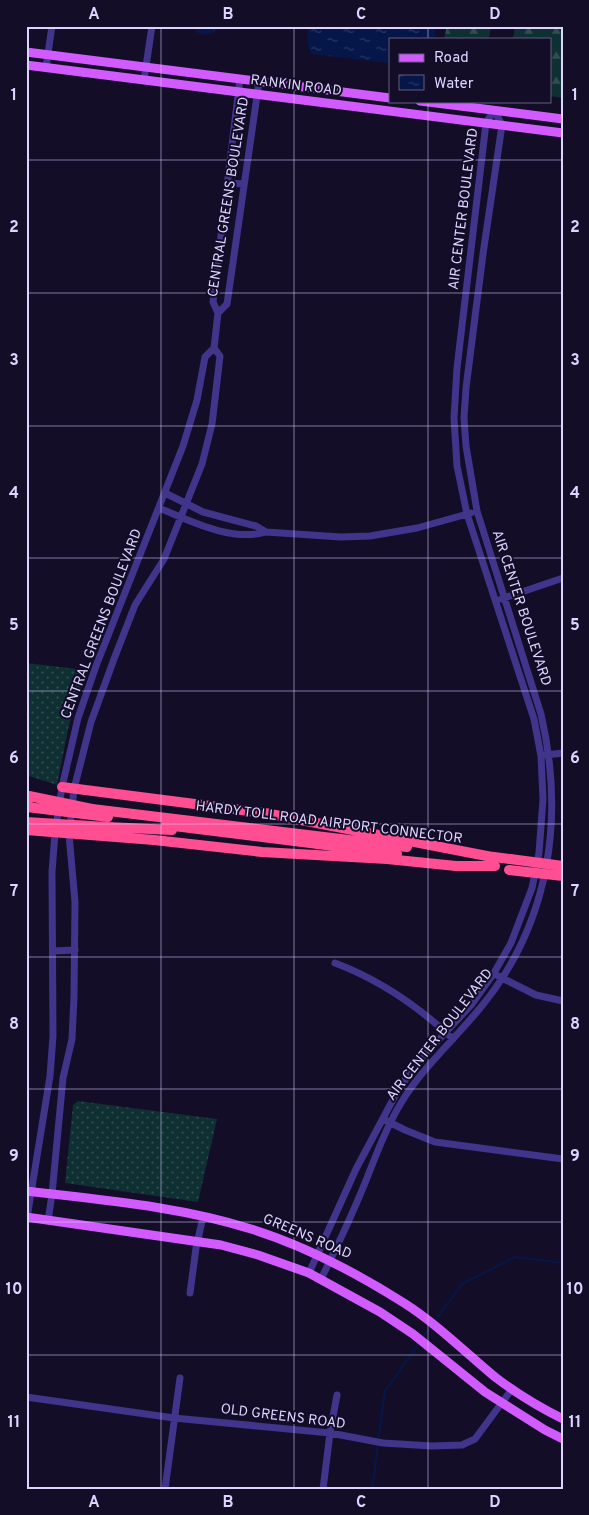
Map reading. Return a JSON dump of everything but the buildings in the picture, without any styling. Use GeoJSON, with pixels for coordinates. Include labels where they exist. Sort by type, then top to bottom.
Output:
{"type":"FeatureCollection","features":[{"type":"Feature","properties":{"kind":"highway"},"geometry":{"type":"LineString","coordinates":[[62,787],[264,813],[493,862]]}},
{"type":"Feature","properties":{"kind":"highway"},"geometry":{"type":"LineString","coordinates":[[27,801],[108,818]]}},
{"type":"Feature","properties":{"kind":"highway","name":"HARDY TOLL ROAD AIRPORT CONNECTOR"},"geometry":{"type":"LineString","coordinates":[[27,801],[92,809],[108,818],[190,831],[493,862]]}},
{"type":"Feature","properties":{"kind":"highway"},"geometry":{"type":"LineString","coordinates":[[26,822],[108,818]]}},
{"type":"Feature","properties":{"kind":"highway","name":"HARDY TOLL ROAD AIRPORT CONNECTOR"},"geometry":{"type":"LineString","coordinates":[[108,818],[493,862],[563,876]]}},
{"type":"Feature","properties":{"kind":"highway"},"geometry":{"type":"LineString","coordinates":[[26,830],[154,840],[262,852],[387,859],[456,866],[493,862]]}},
{"type":"Feature","properties":{"kind":"highway","name":"HARDY TOLL ROAD AIRPORT CONNECTOR"},"geometry":{"type":"LineString","coordinates":[[510,865],[563,866]]}},
{"type":"Feature","properties":{"kind":"main road","name":"RANKIN ROAD"},"geometry":{"type":"LineString","coordinates":[[26,52],[389,98]]}},
{"type":"Feature","properties":{"kind":"main road","name":"RANKIN ROAD"},"geometry":{"type":"LineString","coordinates":[[26,65],[563,133]]}},
{"type":"Feature","properties":{"kind":"main road"},"geometry":{"type":"LineString","coordinates":[[428,102],[563,119]]}},
{"type":"Feature","properties":{"kind":"main road","name":"GREENS ROAD"},"geometry":{"type":"LineString","coordinates":[[29,1191],[172,1210],[250,1228],[318,1254],[406,1304],[512,1389],[563,1419]]}},
{"type":"Feature","properties":{"kind":"main road"},"geometry":{"type":"LineString","coordinates":[[27,1218],[198,1240],[258,1255],[310,1273],[380,1312],[413,1334],[502,1404],[563,1439]]}},
{"type":"Feature","properties":{"kind":"street"},"geometry":{"type":"LineString","coordinates":[[46,68],[52,26]]}},
{"type":"Feature","properties":{"kind":"street"},"geometry":{"type":"LineString","coordinates":[[144,80],[152,26]]}},
{"type":"Feature","properties":{"kind":"street","name":"CENTRAL GREENS BOULEVARD"},"geometry":{"type":"LineString","coordinates":[[27,1218],[29,1191],[50,1076],[53,1036],[52,872],[55,833],[62,787],[78,718],[99,659],[183,446],[197,400],[206,357],[214,348],[218,313],[214,302],[240,79]]}},
{"type":"Feature","properties":{"kind":"street","name":"CENTRAL GREENS BOULEVARD"},"geometry":{"type":"LineString","coordinates":[[218,313],[228,304],[259,82]]}},
{"type":"Feature","properties":{"kind":"street","name":"AIR CENTER BOULEVARD"},"geometry":{"type":"LineString","coordinates":[[310,1273],[356,1169],[397,1092],[417,1063],[472,1004],[494,973],[511,944],[532,888],[539,853],[543,799],[541,756],[534,719],[467,514],[457,466],[454,418],[486,123],[494,110]]}},
{"type":"Feature","properties":{"kind":"street","name":"AIR CENTER BOULEVARD"},"geometry":{"type":"LineString","coordinates":[[321,1279],[340,1241],[390,1123],[413,1086],[480,1008],[501,979],[526,931],[538,900],[548,854],[552,816],[549,754],[541,714],[477,511],[468,466],[464,418],[471,343],[502,125],[494,110]]}},
{"type":"Feature","properties":{"kind":"street"},"geometry":{"type":"LineString","coordinates":[[228,183],[244,184]]}},
{"type":"Feature","properties":{"kind":"street"},"geometry":{"type":"LineString","coordinates":[[474,236],[485,238]]}},
{"type":"Feature","properties":{"kind":"street"},"geometry":{"type":"LineString","coordinates":[[461,342],[471,343]]}},
{"type":"Feature","properties":{"kind":"street","name":"CENTRAL GREENS BOULEVARD"},"geometry":{"type":"LineString","coordinates":[[48,1221],[63,1078],[72,1039],[75,902],[69,834],[74,789],[91,722],[135,605],[164,559],[202,464],[212,424],[220,356],[214,348]]}},
{"type":"Feature","properties":{"kind":"street"},"geometry":{"type":"LineString","coordinates":[[454,418],[464,418]]}},
{"type":"Feature","properties":{"kind":"street"},"geometry":{"type":"LineString","coordinates":[[165,493],[203,512],[256,526],[266,532]]}},
{"type":"Feature","properties":{"kind":"street"},"geometry":{"type":"LineString","coordinates":[[160,508],[180,517],[226,532],[254,535],[266,532],[341,537],[370,536],[418,528],[477,511]]}},
{"type":"Feature","properties":{"kind":"street"},"geometry":{"type":"LineString","coordinates":[[494,601],[563,578]]}},
{"type":"Feature","properties":{"kind":"street"},"geometry":{"type":"LineString","coordinates":[[518,671],[526,667]]}},
{"type":"Feature","properties":{"kind":"street"},"geometry":{"type":"LineString","coordinates":[[78,718],[91,722]]}},
{"type":"Feature","properties":{"kind":"street"},"geometry":{"type":"LineString","coordinates":[[541,756],[563,753]]}},
{"type":"Feature","properties":{"kind":"street"},"geometry":{"type":"LineString","coordinates":[[539,853],[548,854]]}},
{"type":"Feature","properties":{"kind":"street"},"geometry":{"type":"LineString","coordinates":[[53,951],[75,950]]}},
{"type":"Feature","properties":{"kind":"street"},"geometry":{"type":"LineString","coordinates":[[335,963],[388,988],[418,1009],[452,1039]]}},
{"type":"Feature","properties":{"kind":"street"},"geometry":{"type":"LineString","coordinates":[[494,973],[501,979],[536,995],[563,1001]]}},
{"type":"Feature","properties":{"kind":"street"},"geometry":{"type":"LineString","coordinates":[[50,1076],[63,1078]]}},
{"type":"Feature","properties":{"kind":"street"},"geometry":{"type":"LineString","coordinates":[[382,1118],[404,1130],[435,1142],[563,1159]]}},
{"type":"Feature","properties":{"kind":"street"},"geometry":{"type":"LineString","coordinates":[[190,1293],[203,1217]]}},
{"type":"Feature","properties":{"kind":"street"},"geometry":{"type":"LineString","coordinates":[[165,1489],[180,1378]]}},
{"type":"Feature","properties":{"kind":"street","name":"OLD GREENS ROAD"},"geometry":{"type":"LineString","coordinates":[[26,1397],[174,1418],[330,1433],[383,1443],[432,1446],[462,1445],[475,1439],[512,1389]]}},
{"type":"Feature","properties":{"kind":"street"},"geometry":{"type":"LineString","coordinates":[[323,1489],[337,1395]]}},
{"type":"Feature","properties":{"kind":"green space"},"geometry":{"type":"Polygon","coordinates":[[[447,26],[491,26],[489,38],[444,38],[447,26]]]}},
{"type":"Feature","properties":{"kind":"green space"},"geometry":{"type":"Polygon","coordinates":[[[515,26],[563,26],[563,98],[552,96],[552,38],[513,38],[515,26]]]}},
{"type":"Feature","properties":{"kind":"green space"},"geometry":{"type":"Polygon","coordinates":[[[26,663],[86,670],[69,725],[57,785],[26,775],[26,663]]]}},
{"type":"Feature","properties":{"kind":"green space"},"geometry":{"type":"Polygon","coordinates":[[[78,1101],[217,1119],[198,1202],[65,1183],[73,1105],[78,1101]]]}},
{"type":"Feature","properties":{"kind":"water"},"geometry":{"type":"Polygon","coordinates":[[[195,26],[217,26],[212,33],[204,34],[198,33],[195,26]]]}},
{"type":"Feature","properties":{"kind":"water"},"geometry":{"type":"Polygon","coordinates":[[[309,26],[435,26],[435,38],[389,38],[389,63],[312,54],[307,39],[309,26]]]}},
{"type":"Feature","properties":{"kind":"waterway"},"geometry":{"type":"LineString","coordinates":[[434,1322],[462,1284],[515,1257],[563,1263]]}},
{"type":"Feature","properties":{"kind":"waterway"},"geometry":{"type":"LineString","coordinates":[[422,1338],[431,1326]]}},
{"type":"Feature","properties":{"kind":"waterway"},"geometry":{"type":"LineString","coordinates":[[378,1441],[385,1391],[420,1342]]}},
{"type":"Feature","properties":{"kind":"waterway"},"geometry":{"type":"LineString","coordinates":[[372,1489],[378,1445]]}}]}
